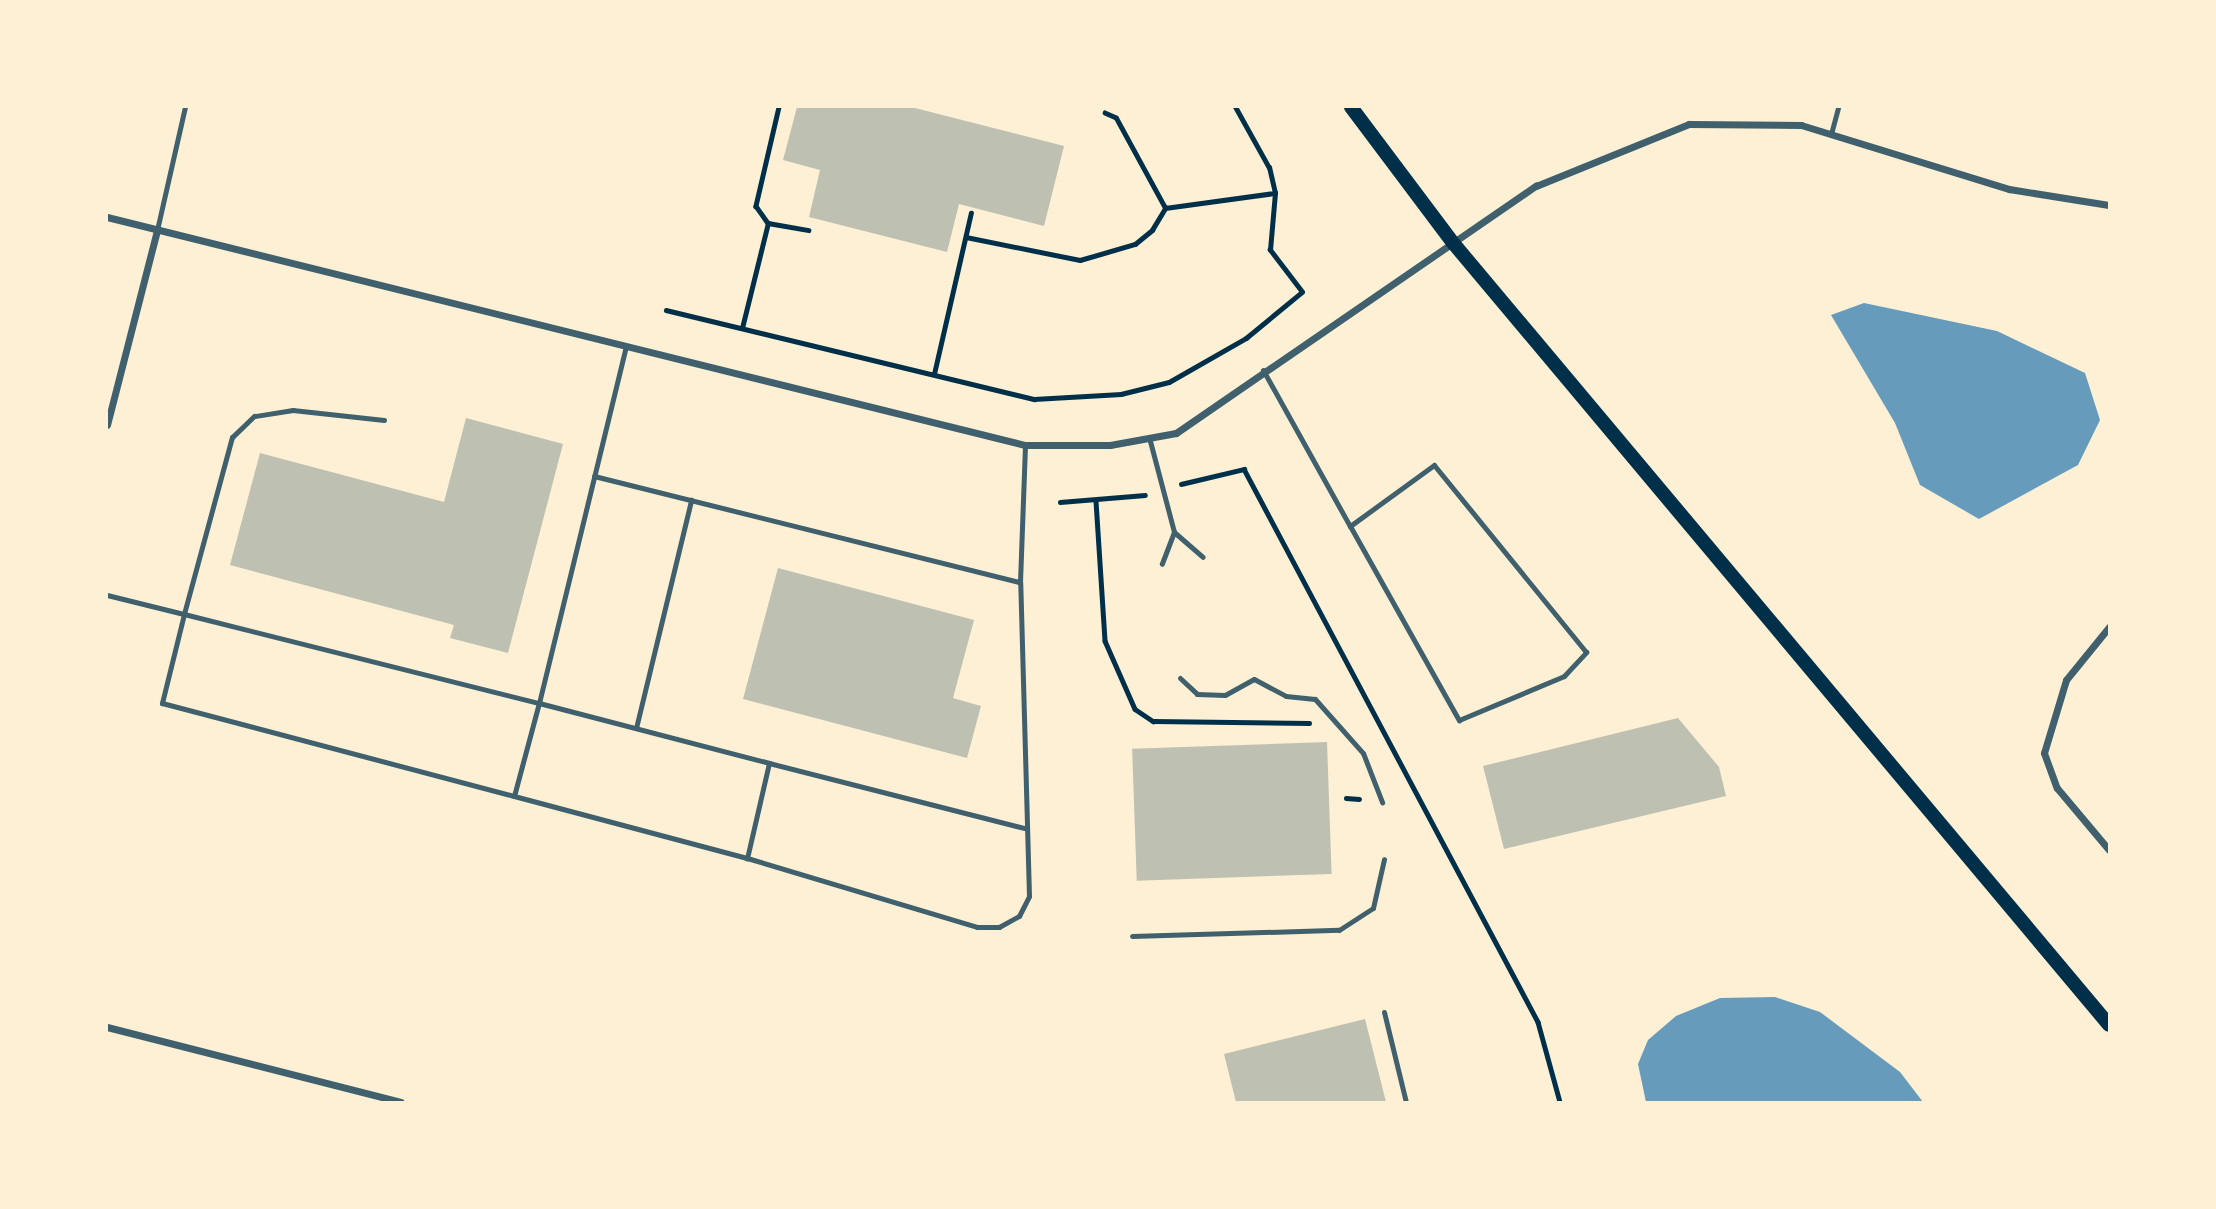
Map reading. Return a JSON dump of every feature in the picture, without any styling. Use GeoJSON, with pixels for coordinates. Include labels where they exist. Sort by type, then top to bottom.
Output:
{"type":"FeatureCollection","features":[{"type":"Feature","properties":{"kind":"main road"},"geometry":{"type":"LineString","coordinates":[[1351,107],[1454,244],[2109,1025]]}},
{"type":"Feature","properties":{"kind":"street"},"geometry":{"type":"LineString","coordinates":[[107,216],[1025,445],[1150,441],[1176,433],[1264,370],[1536,186],[1689,124],[1801,125],[2009,189],[2109,205]]}},
{"type":"Feature","properties":{"kind":"street"},"geometry":{"type":"LineString","coordinates":[[107,425],[158,230]]}},
{"type":"Feature","properties":{"kind":"street"},"geometry":{"type":"LineString","coordinates":[[2109,627],[2066,680],[2044,753],[2057,788],[2109,850]]}},
{"type":"Feature","properties":{"kind":"street"},"geometry":{"type":"LineString","coordinates":[[107,1027],[401,1102]]}},
{"type":"Feature","properties":{"kind":"lane"},"geometry":{"type":"LineString","coordinates":[[158,230],[185,107]]}},
{"type":"Feature","properties":{"kind":"lane"},"geometry":{"type":"LineString","coordinates":[[1831,134],[1838,107]]}},
{"type":"Feature","properties":{"kind":"lane"},"geometry":{"type":"LineString","coordinates":[[514,796],[626,345]]}},
{"type":"Feature","properties":{"kind":"lane"},"geometry":{"type":"LineString","coordinates":[[1264,370],[1350,526],[1459,720],[1564,676],[1586,652],[1434,465],[1350,526]]}},
{"type":"Feature","properties":{"kind":"lane"},"geometry":{"type":"LineString","coordinates":[[384,420],[293,410],[254,416],[232,438],[162,703],[747,858],[977,927],[999,927],[1019,916],[1030,896],[1020,582],[1025,445]]}},
{"type":"Feature","properties":{"kind":"lane"},"geometry":{"type":"LineString","coordinates":[[1150,441],[1174,532],[1203,557]]}},
{"type":"Feature","properties":{"kind":"lane"},"geometry":{"type":"LineString","coordinates":[[594,476],[1020,582]]}},
{"type":"Feature","properties":{"kind":"lane"},"geometry":{"type":"LineString","coordinates":[[636,728],[691,500]]}},
{"type":"Feature","properties":{"kind":"lane"},"geometry":{"type":"LineString","coordinates":[[1162,564],[1174,532]]}},
{"type":"Feature","properties":{"kind":"lane"},"geometry":{"type":"LineString","coordinates":[[107,595],[539,703],[1027,830]]}},
{"type":"Feature","properties":{"kind":"lane"},"geometry":{"type":"LineString","coordinates":[[1180,678],[1197,694],[1225,695],[1254,679],[1286,696],[1315,699],[1363,753],[1381,802]]}},
{"type":"Feature","properties":{"kind":"lane"},"geometry":{"type":"LineString","coordinates":[[747,858],[769,763]]}},
{"type":"Feature","properties":{"kind":"lane"},"geometry":{"type":"LineString","coordinates":[[1132,936],[1339,930],[1373,908],[1384,859]]}},
{"type":"Feature","properties":{"kind":"lane"},"geometry":{"type":"LineString","coordinates":[[1384,1012],[1406,1102]]}},
{"type":"Feature","properties":{"kind":"path"},"geometry":{"type":"LineString","coordinates":[[779,107],[756,206],[768,223],[808,230]]}},
{"type":"Feature","properties":{"kind":"path"},"geometry":{"type":"LineString","coordinates":[[666,310],[1034,399],[1061,400],[1169,382],[1208,363],[1302,292],[1270,250],[1275,192],[1269,168],[1235,107]]}},
{"type":"Feature","properties":{"kind":"path"},"geometry":{"type":"LineString","coordinates":[[1105,113],[1116,118],[1165,208]]}},
{"type":"Feature","properties":{"kind":"path"},"geometry":{"type":"LineString","coordinates":[[966,237],[1080,260],[1135,244],[1165,208],[1275,192]]}},
{"type":"Feature","properties":{"kind":"path"},"geometry":{"type":"LineString","coordinates":[[934,374],[971,213]]}},
{"type":"Feature","properties":{"kind":"path"},"geometry":{"type":"LineString","coordinates":[[742,328],[768,223]]}},
{"type":"Feature","properties":{"kind":"water"},"geometry":{"type":"Polygon","coordinates":[[[1864,303],[1997,331],[2085,373],[2100,420],[2078,465],[1979,519],[1920,485],[1895,423],[1831,315],[1864,303]]]}},
{"type":"Feature","properties":{"kind":"water"},"geometry":{"type":"Polygon","coordinates":[[[1775,997],[1820,1012],[1900,1072],[1923,1102],[1646,1102],[1638,1064],[1648,1040],[1676,1016],[1720,998],[1775,997]]]}},
{"type":"Feature","properties":{"kind":"building"},"geometry":{"type":"Polygon","coordinates":[[[797,107],[911,107],[1064,146],[1044,226],[959,204],[947,252],[809,217],[820,170],[783,160],[797,107]]]}},
{"type":"Feature","properties":{"kind":"building"},"geometry":{"type":"Polygon","coordinates":[[[466,418],[563,444],[508,653],[450,638],[454,625],[230,565],[260,453],[444,502],[466,418]]]}},
{"type":"Feature","properties":{"kind":"building"},"geometry":{"type":"Polygon","coordinates":[[[778,568],[974,620],[953,698],[981,706],[967,758],[743,699],[778,568]]]}},
{"type":"Feature","properties":{"kind":"building"},"geometry":{"type":"Polygon","coordinates":[[[1678,718],[1719,767],[1726,796],[1504,849],[1483,766],[1678,718]]]}},
{"type":"Feature","properties":{"kind":"building"},"geometry":{"type":"Polygon","coordinates":[[[1327,742],[1332,874],[1137,881],[1132,749],[1327,742]]]}},
{"type":"Feature","properties":{"kind":"building"},"geometry":{"type":"Polygon","coordinates":[[[1365,1019],[1386,1102],[1236,1102],[1224,1054],[1365,1019]]]}}]}
